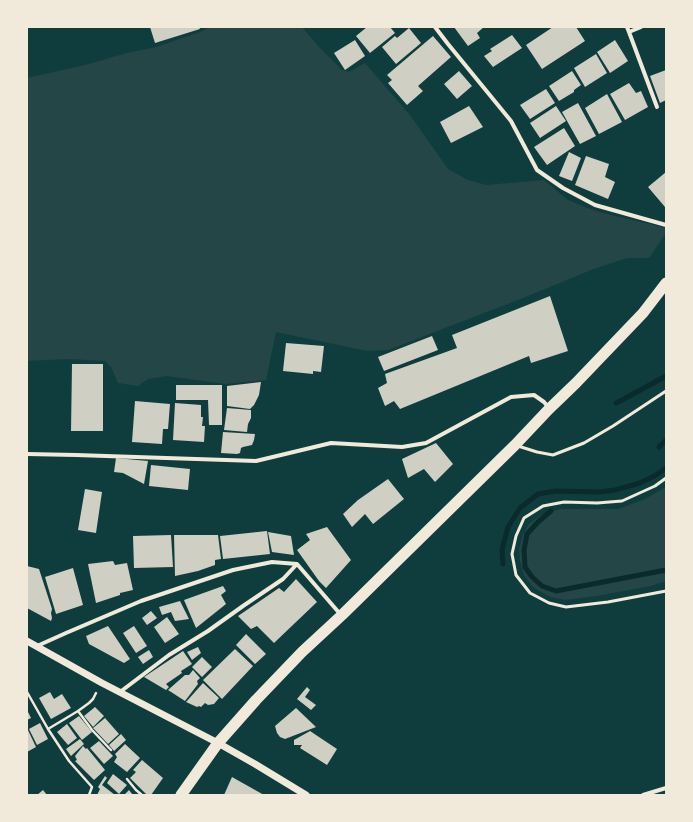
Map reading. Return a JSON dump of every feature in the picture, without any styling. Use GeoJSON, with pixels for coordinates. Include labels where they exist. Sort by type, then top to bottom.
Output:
{"type":"FeatureCollection","features":[{"type":"Feature","properties":{"kind":"highway"},"geometry":{"type":"LineString","coordinates":[[181,795],[218,743],[256,700],[302,652],[342,615],[581,378],[643,313],[666,283]]}},
{"type":"Feature","properties":{"kind":"street"},"geometry":{"type":"LineString","coordinates":[[435,27],[456,56],[511,121],[537,170],[563,188],[595,206],[666,224]]}},
{"type":"Feature","properties":{"kind":"street"},"geometry":{"type":"LineString","coordinates":[[627,27],[657,107]]}},
{"type":"Feature","properties":{"kind":"street"},"geometry":{"type":"LineString","coordinates":[[629,32],[641,27]]}},
{"type":"Feature","properties":{"kind":"street"},"geometry":{"type":"LineString","coordinates":[[27,454],[76,454],[256,461],[331,443],[402,447],[426,443],[511,397],[534,395],[544,402],[549,409]]}},
{"type":"Feature","properties":{"kind":"street"},"geometry":{"type":"LineString","coordinates":[[37,646],[141,601],[233,570],[272,562],[297,564],[342,615]]}},
{"type":"Feature","properties":{"kind":"street"},"geometry":{"type":"LineString","coordinates":[[120,692],[169,655],[208,631],[283,579],[297,564]]}},
{"type":"Feature","properties":{"kind":"street"},"geometry":{"type":"LineString","coordinates":[[27,641],[102,683],[218,743],[306,795]]}},
{"type":"Feature","properties":{"kind":"street"},"geometry":{"type":"LineString","coordinates":[[643,795],[652,794],[666,788]]}},
{"type":"Feature","properties":{"kind":"lane"},"geometry":{"type":"LineString","coordinates":[[515,445],[553,455],[584,443],[666,391]]}},
{"type":"Feature","properties":{"kind":"lane"},"geometry":{"type":"LineString","coordinates":[[666,478],[655,486],[622,501],[598,503],[564,502],[543,506],[524,518],[516,536],[512,554],[516,575],[530,593],[549,603],[566,607],[608,602],[666,591]]}},
{"type":"Feature","properties":{"kind":"path"},"geometry":{"type":"LineString","coordinates":[[48,729],[78,711],[93,699],[102,683]]}},
{"type":"Feature","properties":{"kind":"path"},"geometry":{"type":"LineString","coordinates":[[27,692],[48,729],[69,761],[92,787],[90,795]]}},
{"type":"Feature","properties":{"kind":"path"},"geometry":{"type":"LineString","coordinates":[[78,711],[92,730],[111,750]]}},
{"type":"Feature","properties":{"kind":"path"},"geometry":{"type":"LineString","coordinates":[[127,779],[142,795]]}},
{"type":"Feature","properties":{"kind":"shaded area"},"geometry":{"type":"Polygon","coordinates":[[[210,27],[302,27],[342,70],[349,72],[365,63],[410,115],[448,169],[468,180],[486,185],[544,180],[568,200],[599,212],[666,228],[666,233],[649,258],[627,258],[591,270],[388,350],[367,351],[276,332],[266,380],[225,384],[167,376],[148,379],[138,386],[118,383],[111,367],[105,361],[69,359],[27,361],[27,78],[156,47],[200,32],[210,27]]]}},
{"type":"Feature","properties":{"kind":"shaded area"},"geometry":{"type":"Polygon","coordinates":[[[666,487],[666,581],[651,586],[565,600],[551,597],[539,591],[532,586],[524,575],[520,561],[519,549],[523,535],[529,524],[541,515],[560,509],[618,509],[645,499],[666,487]]]}},
{"type":"Feature","properties":{"kind":"building"},"geometry":{"type":"Polygon","coordinates":[[[150,27],[199,27],[200,29],[155,43],[150,27]]]}},
{"type":"Feature","properties":{"kind":"building"},"geometry":{"type":"Polygon","coordinates":[[[367,27],[390,27],[395,33],[370,53],[356,36],[367,27]]]}},
{"type":"Feature","properties":{"kind":"building"},"geometry":{"type":"Polygon","coordinates":[[[454,27],[484,27],[477,33],[480,38],[468,46],[454,27]]]}},
{"type":"Feature","properties":{"kind":"building"},"geometry":{"type":"Polygon","coordinates":[[[553,27],[576,27],[585,41],[542,69],[526,45],[553,27]]]}},
{"type":"Feature","properties":{"kind":"building"},"geometry":{"type":"Polygon","coordinates":[[[409,28],[421,43],[396,64],[382,47],[395,36],[397,38],[409,28]]]}},
{"type":"Feature","properties":{"kind":"building"},"geometry":{"type":"Polygon","coordinates":[[[512,35],[522,48],[493,67],[484,56],[492,51],[490,49],[512,35]]]}},
{"type":"Feature","properties":{"kind":"building"},"geometry":{"type":"Polygon","coordinates":[[[433,36],[451,57],[418,86],[423,91],[407,105],[388,83],[392,80],[387,75],[433,36]]]}},
{"type":"Feature","properties":{"kind":"building"},"geometry":{"type":"Polygon","coordinates":[[[355,40],[365,56],[345,70],[334,53],[355,40]]]}},
{"type":"Feature","properties":{"kind":"building"},"geometry":{"type":"Polygon","coordinates":[[[615,40],[628,61],[610,73],[597,52],[615,40]]]}},
{"type":"Feature","properties":{"kind":"building"},"geometry":{"type":"Polygon","coordinates":[[[596,54],[607,73],[585,87],[574,68],[596,54]]]}},
{"type":"Feature","properties":{"kind":"building"},"geometry":{"type":"Polygon","coordinates":[[[666,70],[666,100],[660,103],[650,76],[666,70]]]}},
{"type":"Feature","properties":{"kind":"building"},"geometry":{"type":"Polygon","coordinates":[[[459,71],[472,86],[457,99],[444,84],[459,71]]]}},
{"type":"Feature","properties":{"kind":"building"},"geometry":{"type":"Polygon","coordinates":[[[572,71],[581,85],[574,90],[574,92],[559,101],[549,86],[572,71]]]}},
{"type":"Feature","properties":{"kind":"building"},"geometry":{"type":"Polygon","coordinates":[[[629,83],[636,93],[641,91],[648,107],[625,120],[610,94],[629,83]]]}},
{"type":"Feature","properties":{"kind":"building"},"geometry":{"type":"Polygon","coordinates":[[[546,89],[555,103],[530,119],[520,105],[546,89]]]}},
{"type":"Feature","properties":{"kind":"building"},"geometry":{"type":"Polygon","coordinates":[[[607,94],[622,122],[599,134],[585,108],[607,94]]]}},
{"type":"Feature","properties":{"kind":"building"},"geometry":{"type":"Polygon","coordinates":[[[578,103],[596,136],[580,144],[562,112],[578,103]]]}},
{"type":"Feature","properties":{"kind":"building"},"geometry":{"type":"Polygon","coordinates":[[[469,106],[483,127],[451,143],[440,122],[469,106]]]}},
{"type":"Feature","properties":{"kind":"building"},"geometry":{"type":"Polygon","coordinates":[[[556,106],[566,121],[540,138],[530,123],[556,106]]]}},
{"type":"Feature","properties":{"kind":"building"},"geometry":{"type":"Polygon","coordinates":[[[564,128],[575,146],[547,165],[534,147],[564,128]]]}},
{"type":"Feature","properties":{"kind":"building"},"geometry":{"type":"Polygon","coordinates":[[[569,152],[581,158],[572,181],[559,176],[569,152]]]}},
{"type":"Feature","properties":{"kind":"building"},"geometry":{"type":"Polygon","coordinates":[[[586,156],[609,164],[605,177],[615,182],[608,199],[575,185],[586,156]]]}},
{"type":"Feature","properties":{"kind":"building"},"geometry":{"type":"Polygon","coordinates":[[[666,172],[666,206],[665,207],[648,187],[666,172]]]}},
{"type":"Feature","properties":{"kind":"building"},"geometry":{"type":"Polygon","coordinates":[[[550,296],[568,351],[531,363],[529,356],[400,409],[394,401],[385,406],[378,388],[387,383],[385,374],[457,348],[452,335],[550,296]]]}},
{"type":"Feature","properties":{"kind":"building"},"geometry":{"type":"Polygon","coordinates":[[[432,336],[438,350],[384,371],[378,357],[432,336]]]}},
{"type":"Feature","properties":{"kind":"building"},"geometry":{"type":"Polygon","coordinates":[[[286,343],[324,346],[321,372],[313,371],[313,374],[283,371],[286,343]]]}},
{"type":"Feature","properties":{"kind":"building"},"geometry":{"type":"Polygon","coordinates":[[[72,364],[103,364],[103,431],[71,431],[72,364]]]}},
{"type":"Feature","properties":{"kind":"building"},"geometry":{"type":"Polygon","coordinates":[[[261,382],[259,395],[254,405],[250,409],[227,406],[227,386],[261,382]]]}},
{"type":"Feature","properties":{"kind":"building"},"geometry":{"type":"Polygon","coordinates":[[[176,385],[222,385],[222,425],[209,425],[208,400],[176,400],[176,385]]]}},
{"type":"Feature","properties":{"kind":"building"},"geometry":{"type":"Polygon","coordinates":[[[135,401],[170,404],[168,429],[163,429],[162,444],[132,442],[135,401]]]}},
{"type":"Feature","properties":{"kind":"building"},"geometry":{"type":"Polygon","coordinates":[[[175,403],[201,405],[201,417],[203,417],[202,426],[205,426],[204,442],[173,440],[175,403]]]}},
{"type":"Feature","properties":{"kind":"building"},"geometry":{"type":"Polygon","coordinates":[[[227,408],[251,410],[251,418],[248,424],[247,432],[224,430],[227,408]]]}},
{"type":"Feature","properties":{"kind":"building"},"geometry":{"type":"Polygon","coordinates":[[[223,432],[255,434],[252,445],[241,448],[240,453],[221,453],[223,432]]]}},
{"type":"Feature","properties":{"kind":"building"},"geometry":{"type":"Polygon","coordinates":[[[436,443],[453,464],[435,482],[424,469],[408,478],[402,459],[436,443]]]}},
{"type":"Feature","properties":{"kind":"building"},"geometry":{"type":"Polygon","coordinates":[[[116,458],[148,461],[144,484],[123,473],[114,472],[116,458]]]}},
{"type":"Feature","properties":{"kind":"building"},"geometry":{"type":"Polygon","coordinates":[[[151,465],[190,469],[188,490],[149,486],[151,465]]]}},
{"type":"Feature","properties":{"kind":"building"},"geometry":{"type":"Polygon","coordinates":[[[388,479],[404,499],[373,524],[365,514],[352,527],[343,514],[358,500],[388,479]]]}},
{"type":"Feature","properties":{"kind":"building"},"geometry":{"type":"Polygon","coordinates":[[[85,489],[102,492],[96,533],[78,530],[85,489]]]}},
{"type":"Feature","properties":{"kind":"building"},"geometry":{"type":"Polygon","coordinates":[[[327,527],[351,560],[326,588],[319,581],[297,550],[310,540],[306,534],[327,527]]]}},
{"type":"Feature","properties":{"kind":"building"},"geometry":{"type":"Polygon","coordinates":[[[267,531],[270,554],[223,559],[220,536],[267,531]]]}},
{"type":"Feature","properties":{"kind":"building"},"geometry":{"type":"Polygon","coordinates":[[[268,532],[291,536],[294,555],[272,552],[268,532]]]}},
{"type":"Feature","properties":{"kind":"building"},"geometry":{"type":"Polygon","coordinates":[[[171,535],[173,567],[134,568],[133,536],[171,535]]]}},
{"type":"Feature","properties":{"kind":"building"},"geometry":{"type":"Polygon","coordinates":[[[174,535],[218,535],[221,559],[215,560],[215,565],[198,571],[175,576],[174,535]]]}},
{"type":"Feature","properties":{"kind":"building"},"geometry":{"type":"Polygon","coordinates":[[[113,561],[115,565],[127,563],[133,590],[120,593],[120,595],[96,603],[88,564],[113,561]]]}},
{"type":"Feature","properties":{"kind":"building"},"geometry":{"type":"Polygon","coordinates":[[[27,566],[39,569],[52,609],[51,621],[27,608],[27,566]]]}},
{"type":"Feature","properties":{"kind":"building"},"geometry":{"type":"Polygon","coordinates":[[[73,568],[83,605],[56,614],[45,577],[73,568]]]}},
{"type":"Feature","properties":{"kind":"building"},"geometry":{"type":"Polygon","coordinates":[[[296,579],[317,602],[274,643],[257,626],[251,629],[238,616],[279,588],[284,592],[296,579]]]}},
{"type":"Feature","properties":{"kind":"building"},"geometry":{"type":"Polygon","coordinates":[[[223,586],[226,591],[221,595],[226,604],[196,628],[184,600],[223,586]]]}},
{"type":"Feature","properties":{"kind":"building"},"geometry":{"type":"Polygon","coordinates":[[[180,601],[189,619],[175,621],[171,612],[162,615],[159,607],[180,601]]]}},
{"type":"Feature","properties":{"kind":"building"},"geometry":{"type":"Polygon","coordinates":[[[151,611],[157,618],[147,625],[142,618],[151,611]]]}},
{"type":"Feature","properties":{"kind":"building"},"geometry":{"type":"Polygon","coordinates":[[[167,617],[179,634],[165,643],[154,627],[167,617]]]}},
{"type":"Feature","properties":{"kind":"building"},"geometry":{"type":"Polygon","coordinates":[[[108,626],[130,659],[124,663],[89,644],[86,636],[108,626]]]}},
{"type":"Feature","properties":{"kind":"building"},"geometry":{"type":"Polygon","coordinates":[[[134,626],[147,646],[136,653],[123,633],[134,626]]]}},
{"type":"Feature","properties":{"kind":"building"},"geometry":{"type":"Polygon","coordinates":[[[246,634],[266,654],[255,664],[236,645],[246,634]]]}},
{"type":"Feature","properties":{"kind":"building"},"geometry":{"type":"Polygon","coordinates":[[[198,647],[201,653],[192,660],[187,652],[198,647]]]}},
{"type":"Feature","properties":{"kind":"building"},"geometry":{"type":"Polygon","coordinates":[[[235,649],[253,666],[222,699],[203,680],[235,649]]]}},
{"type":"Feature","properties":{"kind":"building"},"geometry":{"type":"Polygon","coordinates":[[[149,650],[153,657],[143,664],[138,657],[149,650]]]}},
{"type":"Feature","properties":{"kind":"building"},"geometry":{"type":"Polygon","coordinates":[[[183,651],[192,664],[166,684],[169,687],[166,690],[144,677],[183,651]]]}},
{"type":"Feature","properties":{"kind":"building"},"geometry":{"type":"Polygon","coordinates":[[[202,657],[212,667],[202,677],[192,667],[202,657]]]}},
{"type":"Feature","properties":{"kind":"building"},"geometry":{"type":"Polygon","coordinates":[[[193,670],[200,678],[197,681],[198,684],[185,701],[168,690],[185,675],[189,675],[193,670]]]}},
{"type":"Feature","properties":{"kind":"building"},"geometry":{"type":"Polygon","coordinates":[[[203,683],[219,698],[214,704],[208,705],[205,703],[201,707],[197,707],[186,702],[203,683]]]}},
{"type":"Feature","properties":{"kind":"building"},"geometry":{"type":"Polygon","coordinates":[[[307,687],[310,690],[305,697],[316,705],[311,710],[297,699],[307,687]]]}},
{"type":"Feature","properties":{"kind":"building"},"geometry":{"type":"Polygon","coordinates":[[[50,692],[54,699],[62,694],[71,708],[51,719],[39,698],[50,692]]]}},
{"type":"Feature","properties":{"kind":"building"},"geometry":{"type":"Polygon","coordinates":[[[95,707],[104,716],[93,727],[84,716],[95,707]]]}},
{"type":"Feature","properties":{"kind":"building"},"geometry":{"type":"Polygon","coordinates":[[[296,708],[316,727],[285,739],[280,737],[275,726],[296,708]]]}},
{"type":"Feature","properties":{"kind":"building"},"geometry":{"type":"Polygon","coordinates":[[[27,710],[31,718],[27,720],[27,710]]]}},
{"type":"Feature","properties":{"kind":"building"},"geometry":{"type":"Polygon","coordinates":[[[79,716],[92,732],[82,740],[69,723],[79,716]]]}},
{"type":"Feature","properties":{"kind":"building"},"geometry":{"type":"Polygon","coordinates":[[[105,718],[119,734],[108,744],[93,728],[105,718]]]}},
{"type":"Feature","properties":{"kind":"building"},"geometry":{"type":"Polygon","coordinates":[[[40,723],[48,739],[37,745],[29,729],[40,723]]]}},
{"type":"Feature","properties":{"kind":"building"},"geometry":{"type":"Polygon","coordinates":[[[67,724],[77,738],[68,745],[57,732],[67,724]]]}},
{"type":"Feature","properties":{"kind":"building"},"geometry":{"type":"Polygon","coordinates":[[[27,728],[36,747],[27,752],[27,728]]]}},
{"type":"Feature","properties":{"kind":"building"},"geometry":{"type":"Polygon","coordinates":[[[310,731],[337,749],[327,765],[300,748],[302,745],[294,745],[294,740],[310,731]]]}},
{"type":"Feature","properties":{"kind":"building"},"geometry":{"type":"Polygon","coordinates":[[[121,734],[126,740],[114,751],[109,745],[121,734]]]}},
{"type":"Feature","properties":{"kind":"building"},"geometry":{"type":"Polygon","coordinates":[[[80,739],[84,744],[71,756],[66,749],[80,739]]]}},
{"type":"Feature","properties":{"kind":"building"},"geometry":{"type":"Polygon","coordinates":[[[99,741],[113,756],[104,764],[90,748],[99,741]]]}},
{"type":"Feature","properties":{"kind":"building"},"geometry":{"type":"Polygon","coordinates":[[[125,744],[140,758],[127,772],[114,762],[117,757],[115,754],[125,744]]]}},
{"type":"Feature","properties":{"kind":"building"},"geometry":{"type":"Polygon","coordinates":[[[83,746],[86,749],[87,748],[105,770],[94,780],[75,761],[77,760],[75,756],[83,746]]]}},
{"type":"Feature","properties":{"kind":"building"},"geometry":{"type":"Polygon","coordinates":[[[142,760],[163,778],[151,795],[147,795],[130,778],[136,772],[133,770],[142,760]]]}},
{"type":"Feature","properties":{"kind":"building"},"geometry":{"type":"Polygon","coordinates":[[[113,774],[127,785],[119,794],[107,783],[113,774]]]}},
{"type":"Feature","properties":{"kind":"building"},"geometry":{"type":"Polygon","coordinates":[[[105,776],[107,778],[102,785],[115,795],[97,795],[100,789],[98,787],[105,776]]]}},
{"type":"Feature","properties":{"kind":"building"},"geometry":{"type":"Polygon","coordinates":[[[232,777],[264,795],[224,795],[232,777]]]}},
{"type":"Feature","properties":{"kind":"building"},"geometry":{"type":"Polygon","coordinates":[[[43,790],[47,795],[37,795],[43,790]]]}},
{"type":"Feature","properties":{"kind":"building"},"geometry":{"type":"Polygon","coordinates":[[[129,790],[133,795],[124,795],[129,790]]]}},
{"type":"Feature","properties":{"kind":"waterway"},"geometry":{"type":"LineString","coordinates":[[616,403],[666,376]]}},
{"type":"Feature","properties":{"kind":"waterway"},"geometry":{"type":"LineString","coordinates":[[659,447],[666,440]]}},
{"type":"Feature","properties":{"kind":"waterway"},"geometry":{"type":"LineString","coordinates":[[503,564],[502,550],[508,527],[520,508],[538,494],[556,491],[600,492],[615,490],[640,483],[666,468]]}},
{"type":"Feature","properties":{"kind":"waterway"},"geometry":{"type":"LineString","coordinates":[[551,511],[527,534],[524,550],[525,567],[532,577],[542,586],[556,591],[666,570]]}}]}
